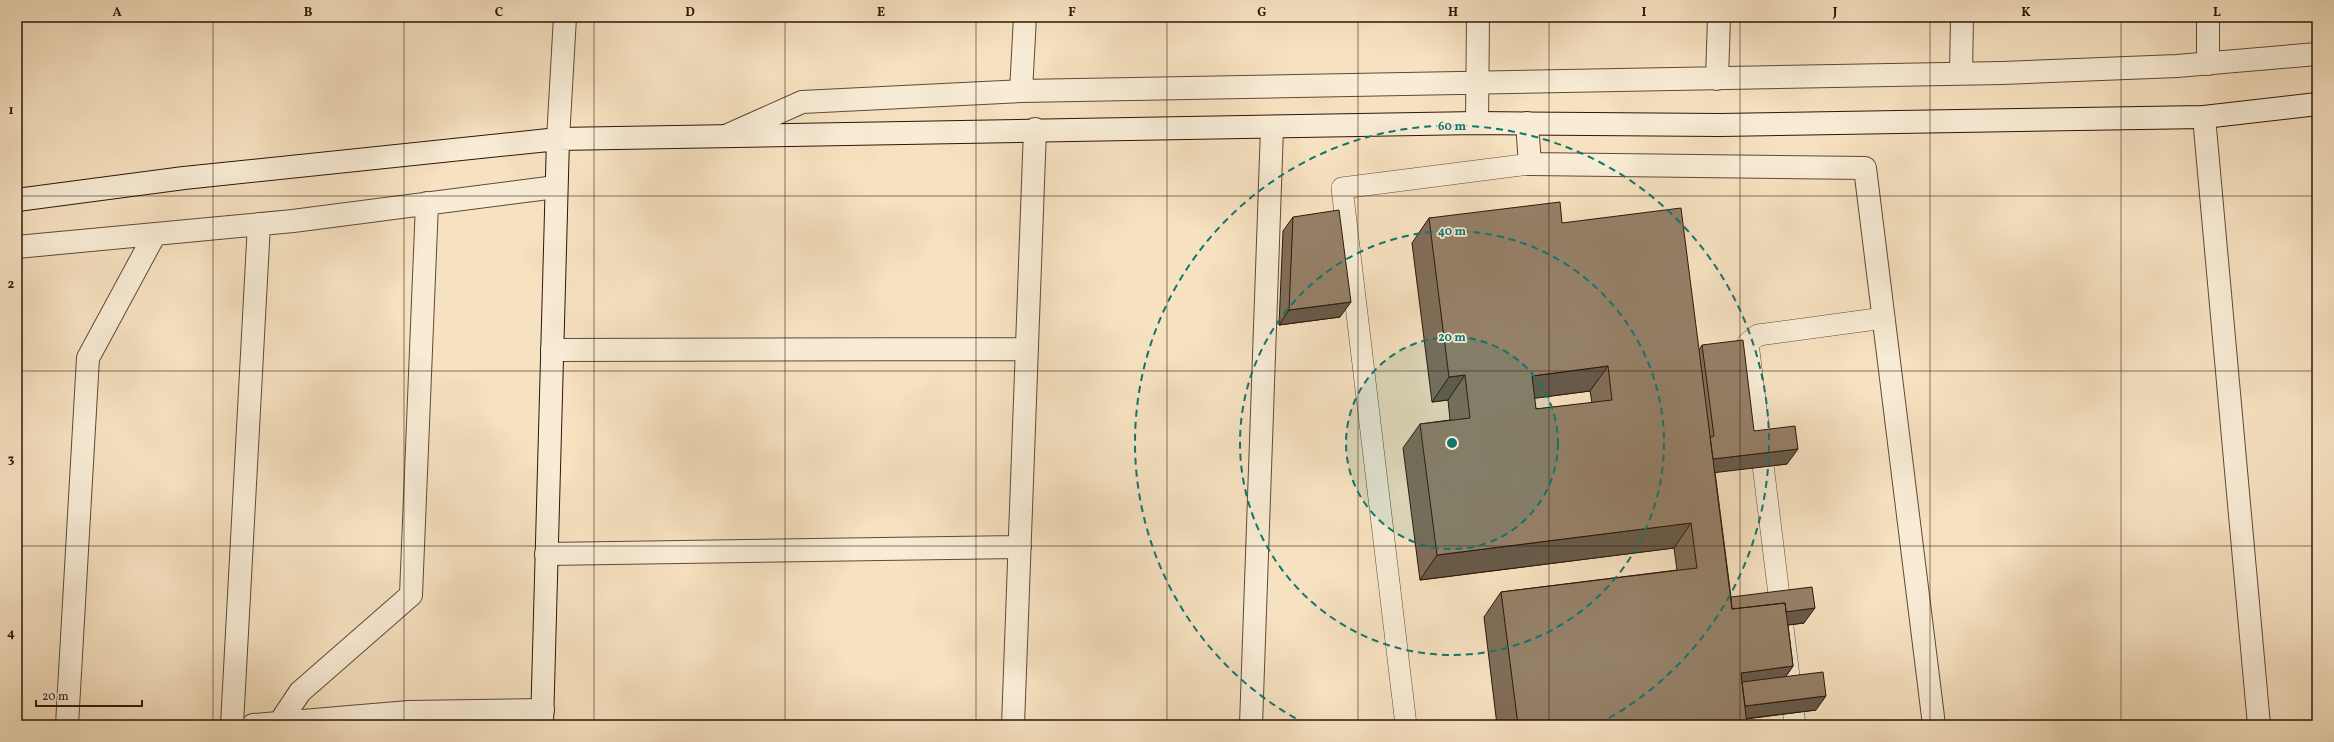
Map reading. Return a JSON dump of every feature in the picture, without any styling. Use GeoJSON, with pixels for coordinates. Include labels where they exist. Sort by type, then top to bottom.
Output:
{"type":"FeatureCollection","features":[{"type":"Feature","properties":{"kind":"street"},"geometry":{"type":"LineString","coordinates":[[253,725],[410,712],[542,717],[556,187],[565,17]]}},
{"type":"Feature","properties":{"kind":"street"},"geometry":{"type":"LineString","coordinates":[[1022,91],[1025,17]]}},
{"type":"Feature","properties":{"kind":"street"},"geometry":{"type":"LineString","coordinates":[[1477,123],[1478,17]]}},
{"type":"Feature","properties":{"kind":"street"},"geometry":{"type":"LineString","coordinates":[[1717,79],[1719,17]]}},
{"type":"Feature","properties":{"kind":"street"},"geometry":{"type":"LineString","coordinates":[[1961,73],[1962,17]]}},
{"type":"Feature","properties":{"kind":"street"},"geometry":{"type":"LineString","coordinates":[[2208,17],[2208,64]]}},
{"type":"Feature","properties":{"kind":"street"},"geometry":{"type":"LineString","coordinates":[[728,135],[802,102],[1022,91],[1717,79],[1961,73],[2208,64],[2317,54]]}},
{"type":"Feature","properties":{"kind":"street"},"geometry":{"type":"LineString","coordinates":[[17,200],[184,178],[558,139],[1036,129],[1272,128],[1477,123],[1720,124],[2204,117],[2317,104]]}},
{"type":"Feature","properties":{"kind":"street"},"geometry":{"type":"LineString","coordinates":[[2204,117],[2259,725]]}},
{"type":"Feature","properties":{"kind":"street"},"geometry":{"type":"LineString","coordinates":[[1527,123],[1530,164],[1865,168],[1934,725]]}},
{"type":"Feature","properties":{"kind":"street"},"geometry":{"type":"LineString","coordinates":[[1251,725],[1272,128]]}},
{"type":"Feature","properties":{"kind":"street"},"geometry":{"type":"LineString","coordinates":[[1013,725],[1036,129]]}},
{"type":"Feature","properties":{"kind":"street"},"geometry":{"type":"LineString","coordinates":[[17,247],[259,224],[556,187]]}},
{"type":"Feature","properties":{"kind":"street"},"geometry":{"type":"LineString","coordinates":[[280,722],[300,692],[411,595],[427,203]]}},
{"type":"Feature","properties":{"kind":"street"},"geometry":{"type":"LineString","coordinates":[[232,725],[259,224]]}},
{"type":"Feature","properties":{"kind":"street"},"geometry":{"type":"LineString","coordinates":[[67,725],[88,358],[155,234]]}},
{"type":"Feature","properties":{"kind":"street"},"geometry":{"type":"LineString","coordinates":[[552,350],[1027,349]]}},
{"type":"Feature","properties":{"kind":"street"},"geometry":{"type":"LineString","coordinates":[[546,554],[1020,547]]}},
{"type":"Feature","properties":{"kind":"lane"},"geometry":{"type":"LineString","coordinates":[[1406,725],[1342,188],[1530,164]]}},
{"type":"Feature","properties":{"kind":"lane"},"geometry":{"type":"LineString","coordinates":[[1795,725],[1748,343],[1758,335],[1884,318]]}},
{"type":"Feature","properties":{"kind":"building"},"geometry":{"type":"Polygon","coordinates":[[[1560,202],[1562,223],[1681,208],[1732,609],[1785,603],[1793,666],[1741,673],[1747,725],[1518,725],[1501,592],[1697,568],[1691,523],[1437,555],[1420,424],[1470,418],[1465,375],[1449,377],[1429,218],[1560,202]],[[1608,366],[1532,376],[1536,409],[1612,400],[1608,366]]]}},
{"type":"Feature","properties":{"kind":"building"},"geometry":{"type":"Polygon","coordinates":[[[1339,210],[1351,302],[1289,310],[1293,217],[1339,210]]]}},
{"type":"Feature","properties":{"kind":"building"},"geometry":{"type":"Polygon","coordinates":[[[1743,340],[1754,431],[1795,426],[1798,449],[1713,459],[1710,437],[1714,436],[1702,345],[1743,340]]]}},
{"type":"Feature","properties":{"kind":"building"},"geometry":{"type":"Polygon","coordinates":[[[1812,587],[1815,608],[1786,612],[1785,603],[1732,609],[1731,597],[1812,587]]]}},
{"type":"Feature","properties":{"kind":"building"},"geometry":{"type":"Polygon","coordinates":[[[1823,672],[1826,696],[1745,706],[1742,682],[1823,672]]]}}]}
